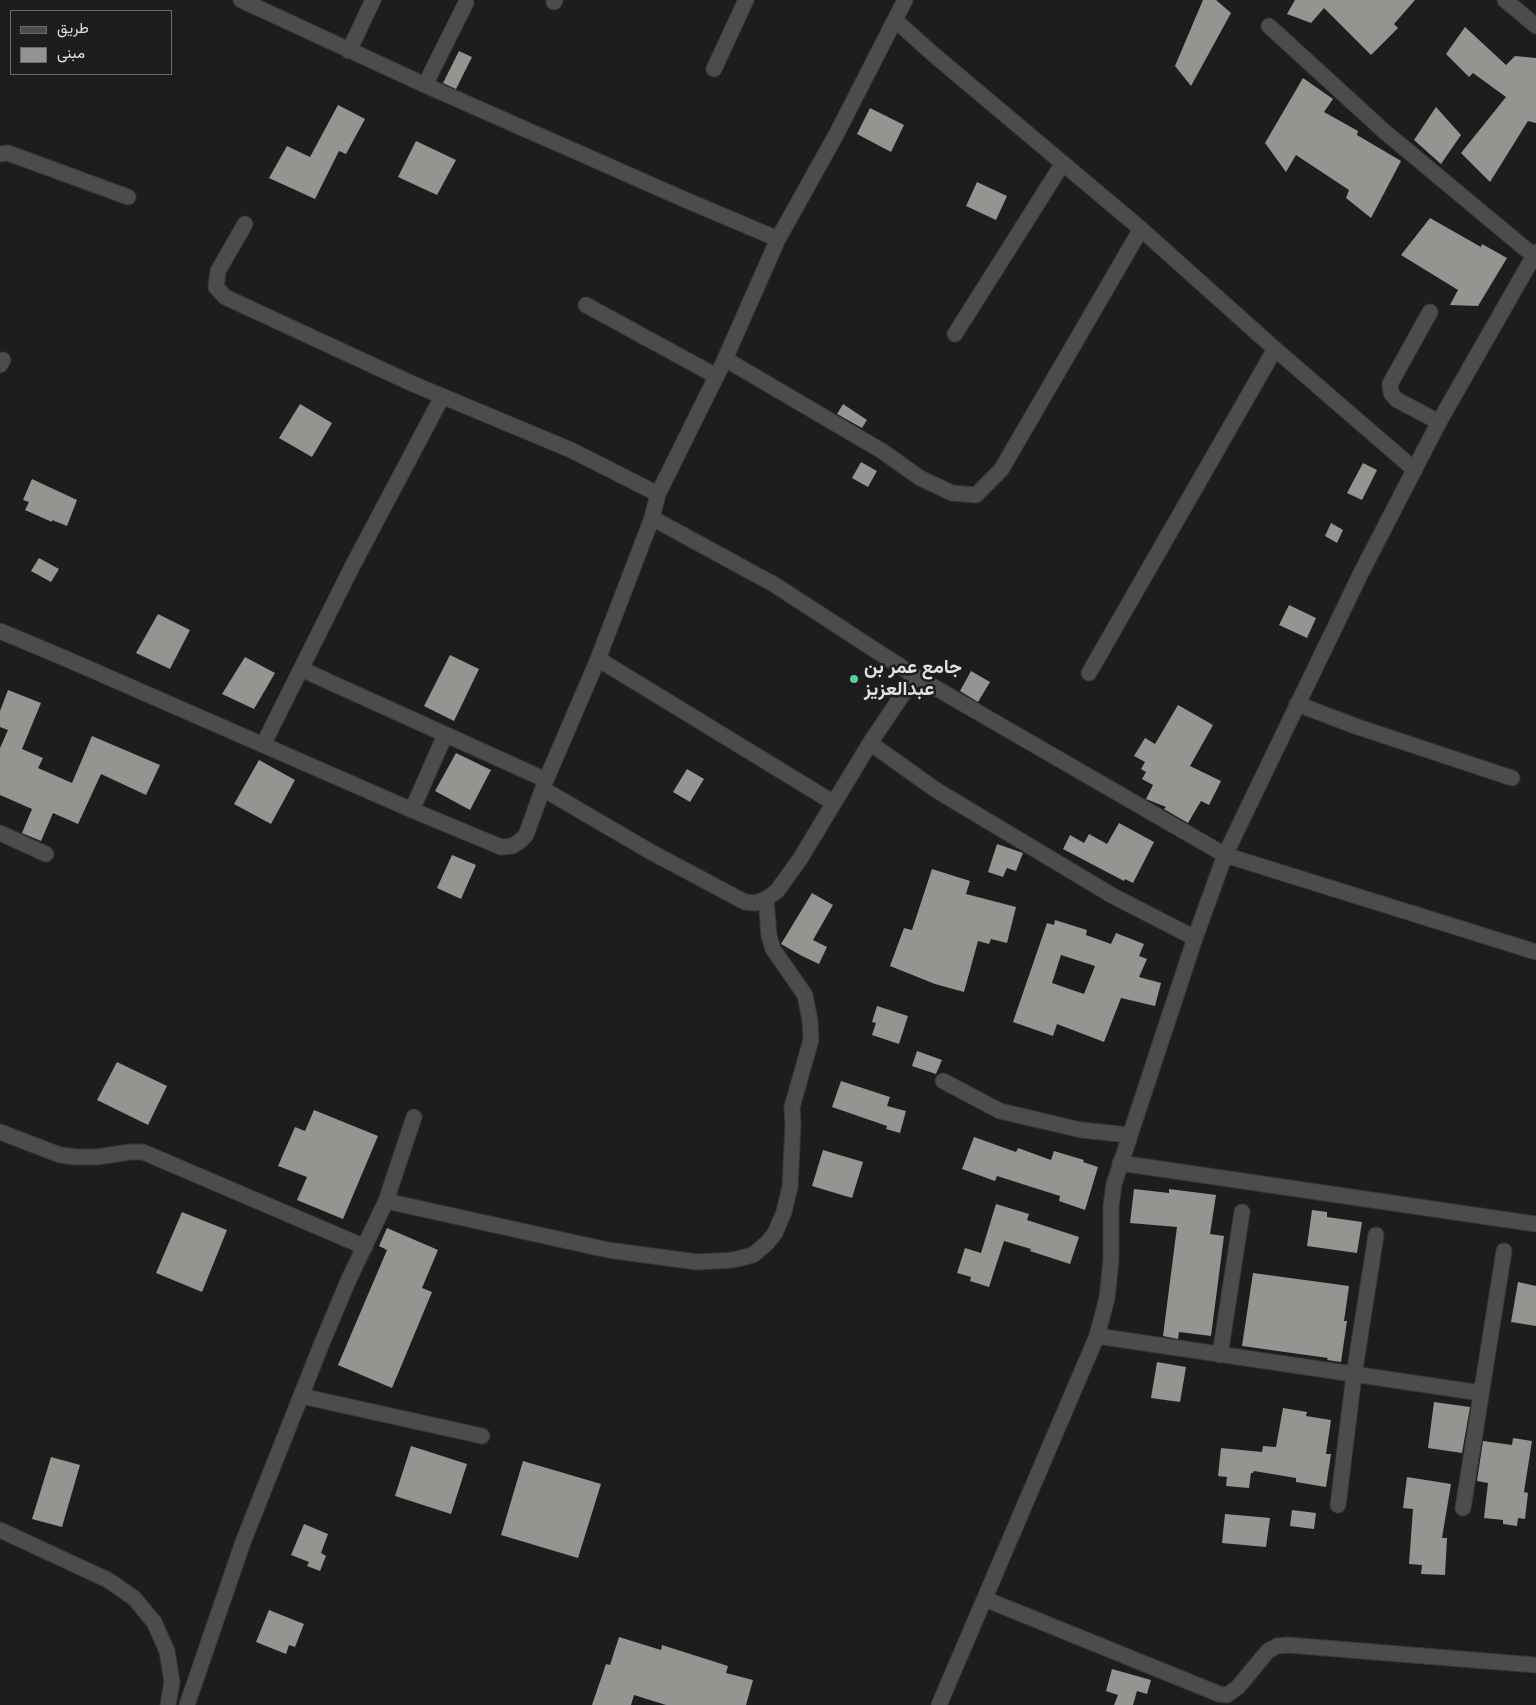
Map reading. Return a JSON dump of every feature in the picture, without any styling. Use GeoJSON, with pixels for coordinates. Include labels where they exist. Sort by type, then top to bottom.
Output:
{"type":"FeatureCollection","features":[{"type":"Feature","properties":{"kind":"street"},"geometry":{"type":"LineString","coordinates":[[241,0],[425,85],[778,239]]}},
{"type":"Feature","properties":{"kind":"street"},"geometry":{"type":"LineString","coordinates":[[349,51],[373,0]]}},
{"type":"Feature","properties":{"kind":"street"},"geometry":{"type":"LineString","coordinates":[[714,69],[746,0]]}},
{"type":"Feature","properties":{"kind":"street"},"geometry":{"type":"LineString","coordinates":[[0,631],[412,810],[501,847],[512,846],[526,835],[544,784],[598,659],[652,518],[658,494],[725,359],[778,239],[836,135],[905,0]]}},
{"type":"Feature","properties":{"kind":"street"},"geometry":{"type":"LineString","coordinates":[[1505,0],[1536,26]]}},
{"type":"Feature","properties":{"kind":"street"},"geometry":{"type":"LineString","coordinates":[[425,85],[466,3]]}},
{"type":"Feature","properties":{"kind":"street"},"geometry":{"type":"LineString","coordinates":[[895,20],[1140,229],[1415,470]]}},
{"type":"Feature","properties":{"kind":"street"},"geometry":{"type":"LineString","coordinates":[[939,1705],[1097,1336],[1107,1298],[1111,1260],[1111,1206],[1114,1184],[1195,938],[1225,855],[1361,573],[1439,422],[1530,274],[1535,254],[1385,132],[1269,26]]}},
{"type":"Feature","properties":{"kind":"street"},"geometry":{"type":"LineString","coordinates":[[0,154],[8,153],[128,197]]}},
{"type":"Feature","properties":{"kind":"street"},"geometry":{"type":"LineString","coordinates":[[955,334],[1063,163]]}},
{"type":"Feature","properties":{"kind":"street"},"geometry":{"type":"LineString","coordinates":[[245,224],[218,271],[216,288],[225,297],[442,397],[571,450],[658,494]]}},
{"type":"Feature","properties":{"kind":"street"},"geometry":{"type":"LineString","coordinates":[[725,359],[882,451],[920,478],[952,493],[976,495],[1001,470],[1140,229]]}},
{"type":"Feature","properties":{"kind":"street"},"geometry":{"type":"LineString","coordinates":[[586,305],[716,376]]}},
{"type":"Feature","properties":{"kind":"street"},"geometry":{"type":"LineString","coordinates":[[1430,312],[1390,384],[1391,393],[1396,400],[1439,422]]}},
{"type":"Feature","properties":{"kind":"street"},"geometry":{"type":"LineString","coordinates":[[1089,674],[1275,349]]}},
{"type":"Feature","properties":{"kind":"street"},"geometry":{"type":"LineString","coordinates":[[264,745],[353,565],[442,397]]}},
{"type":"Feature","properties":{"kind":"street"},"geometry":{"type":"LineString","coordinates":[[652,518],[775,585],[915,676],[1225,855],[1536,952]]}},
{"type":"Feature","properties":{"kind":"street"},"geometry":{"type":"LineString","coordinates":[[598,659],[834,803]]}},
{"type":"Feature","properties":{"kind":"street"},"geometry":{"type":"LineString","coordinates":[[301,669],[445,734],[544,784],[651,852],[744,902],[755,903],[777,892],[800,859],[870,743],[915,676]]}},
{"type":"Feature","properties":{"kind":"street"},"geometry":{"type":"LineString","coordinates":[[1297,704],[1358,727],[1512,778]]}},
{"type":"Feature","properties":{"kind":"street"},"geometry":{"type":"LineString","coordinates":[[412,810],[445,734]]}},
{"type":"Feature","properties":{"kind":"street"},"geometry":{"type":"LineString","coordinates":[[870,743],[936,790],[1113,896],[1195,938]]}},
{"type":"Feature","properties":{"kind":"street"},"geometry":{"type":"LineString","coordinates":[[0,833],[46,854]]}},
{"type":"Feature","properties":{"kind":"street"},"geometry":{"type":"LineString","coordinates":[[386,1201],[608,1250],[697,1262],[733,1260],[753,1255],[771,1238],[784,1212],[790,1187],[792,1107],[811,1040],[810,1021],[805,995],[774,950],[769,936],[766,899]]}},
{"type":"Feature","properties":{"kind":"street"},"geometry":{"type":"LineString","coordinates":[[943,1081],[1000,1111],[1081,1130],[1129,1135]]}},
{"type":"Feature","properties":{"kind":"street"},"geometry":{"type":"LineString","coordinates":[[187,1705],[243,1542],[349,1279],[386,1201],[414,1117]]}},
{"type":"Feature","properties":{"kind":"street"},"geometry":{"type":"LineString","coordinates":[[0,1132],[60,1155],[76,1157],[143,1152],[365,1247]]}},
{"type":"Feature","properties":{"kind":"street"},"geometry":{"type":"LineString","coordinates":[[1120,1163],[1536,1224]]}},
{"type":"Feature","properties":{"kind":"street"},"geometry":{"type":"LineString","coordinates":[[1220,1355],[1242,1212]]}},
{"type":"Feature","properties":{"kind":"street"},"geometry":{"type":"LineString","coordinates":[[1338,1505],[1354,1375],[1376,1234]]}},
{"type":"Feature","properties":{"kind":"street"},"geometry":{"type":"LineString","coordinates":[[1463,1508],[1504,1251]]}},
{"type":"Feature","properties":{"kind":"street"},"geometry":{"type":"LineString","coordinates":[[1097,1336],[1481,1394]]}},
{"type":"Feature","properties":{"kind":"street"},"geometry":{"type":"LineString","coordinates":[[301,1396],[482,1436]]}},
{"type":"Feature","properties":{"kind":"street"},"geometry":{"type":"LineString","coordinates":[[0,1530],[108,1580],[134,1598],[154,1622],[162,1636],[167,1651],[172,1682],[168,1705]]}},
{"type":"Feature","properties":{"kind":"street"},"geometry":{"type":"LineString","coordinates":[[985,1599],[1219,1694],[1228,1694],[1238,1687],[1268,1651],[1277,1646],[1288,1645],[1536,1665]]}},
{"type":"Feature","properties":{"kind":"building"},"geometry":{"type":"Polygon","coordinates":[[[1203,0],[1216,0],[1231,13],[1191,86],[1175,66],[1203,0]]]}},
{"type":"Feature","properties":{"kind":"building"},"geometry":{"type":"Polygon","coordinates":[[[1295,0],[1415,0],[1394,24],[1398,28],[1371,55],[1324,8],[1311,23],[1287,14],[1295,0]]]}},
{"type":"Feature","properties":{"kind":"building"},"geometry":{"type":"Polygon","coordinates":[[[1465,27],[1506,65],[1515,56],[1536,58],[1536,123],[1528,121],[1490,182],[1461,153],[1506,97],[1473,73],[1469,77],[1446,54],[1465,27]]]}},
{"type":"Feature","properties":{"kind":"building"},"geometry":{"type":"Polygon","coordinates":[[[459,51],[472,57],[456,89],[443,83],[459,51]]]}},
{"type":"Feature","properties":{"kind":"building"},"geometry":{"type":"Polygon","coordinates":[[[1303,78],[1333,99],[1324,112],[1358,131],[1357,135],[1401,161],[1371,218],[1346,198],[1349,190],[1296,155],[1286,172],[1265,143],[1303,78]]]}},
{"type":"Feature","properties":{"kind":"building"},"geometry":{"type":"Polygon","coordinates":[[[338,105],[365,119],[346,154],[339,151],[315,199],[269,178],[287,146],[310,157],[338,105]]]}},
{"type":"Feature","properties":{"kind":"building"},"geometry":{"type":"Polygon","coordinates":[[[1436,107],[1461,135],[1441,164],[1414,140],[1436,107]]]}},
{"type":"Feature","properties":{"kind":"building"},"geometry":{"type":"Polygon","coordinates":[[[870,108],[904,125],[891,152],[857,134],[870,108]]]}},
{"type":"Feature","properties":{"kind":"building"},"geometry":{"type":"Polygon","coordinates":[[[416,141],[456,160],[437,195],[398,177],[416,141]]]}},
{"type":"Feature","properties":{"kind":"building"},"geometry":{"type":"Polygon","coordinates":[[[977,182],[1007,196],[996,220],[966,206],[977,182]]]}},
{"type":"Feature","properties":{"kind":"building"},"geometry":{"type":"Polygon","coordinates":[[[1430,218],[1481,247],[1482,244],[1507,258],[1478,306],[1450,305],[1458,290],[1401,255],[1430,218]]]}},
{"type":"Feature","properties":{"kind":"building"},"geometry":{"type":"Polygon","coordinates":[[[300,404],[332,423],[312,457],[279,438],[300,404]]]}},
{"type":"Feature","properties":{"kind":"building"},"geometry":{"type":"Polygon","coordinates":[[[843,404],[867,420],[862,428],[837,414],[843,404]]]}},
{"type":"Feature","properties":{"kind":"building"},"geometry":{"type":"Polygon","coordinates":[[[861,462],[877,471],[868,487],[852,478],[861,462]]]}},
{"type":"Feature","properties":{"kind":"building"},"geometry":{"type":"Polygon","coordinates":[[[1363,463],[1377,470],[1362,500],[1347,493],[1363,463]]]}},
{"type":"Feature","properties":{"kind":"building"},"geometry":{"type":"Polygon","coordinates":[[[32,479],[77,500],[67,526],[52,520],[52,522],[25,510],[29,502],[23,500],[32,479]]]}},
{"type":"Feature","properties":{"kind":"building"},"geometry":{"type":"Polygon","coordinates":[[[1331,523],[1343,530],[1337,543],[1325,536],[1331,523]]]}},
{"type":"Feature","properties":{"kind":"building"},"geometry":{"type":"Polygon","coordinates":[[[39,558],[59,569],[51,582],[31,571],[39,558]]]}},
{"type":"Feature","properties":{"kind":"building"},"geometry":{"type":"Polygon","coordinates":[[[1289,605],[1316,618],[1307,638],[1279,625],[1289,605]]]}},
{"type":"Feature","properties":{"kind":"building"},"geometry":{"type":"Polygon","coordinates":[[[158,614],[190,630],[170,669],[136,653],[158,614]]]}},
{"type":"Feature","properties":{"kind":"building"},"geometry":{"type":"Polygon","coordinates":[[[450,655],[479,669],[454,721],[424,706],[450,655]]]}},
{"type":"Feature","properties":{"kind":"building"},"geometry":{"type":"Polygon","coordinates":[[[245,657],[275,673],[254,709],[222,694],[245,657]]]}},
{"type":"Feature","properties":{"kind":"building"},"geometry":{"type":"Polygon","coordinates":[[[971,671],[990,682],[978,702],[960,691],[971,671]]]}},
{"type":"Feature","properties":{"kind":"building"},"geometry":{"type":"Polygon","coordinates":[[[8,690],[41,703],[22,749],[43,758],[38,768],[72,783],[92,736],[160,765],[146,795],[101,774],[78,824],[53,813],[41,841],[22,833],[32,809],[0,795],[0,748],[8,730],[0,727],[0,711],[8,690]]]}},
{"type":"Feature","properties":{"kind":"building"},"geometry":{"type":"Polygon","coordinates":[[[1178,705],[1213,725],[1190,766],[1221,781],[1209,805],[1201,801],[1188,823],[1164,809],[1166,807],[1146,799],[1153,785],[1142,779],[1146,772],[1141,769],[1145,762],[1134,756],[1145,738],[1155,744],[1178,705]]]}},
{"type":"Feature","properties":{"kind":"building"},"geometry":{"type":"Polygon","coordinates":[[[456,753],[491,770],[470,810],[435,791],[456,753]]]}},
{"type":"Feature","properties":{"kind":"building"},"geometry":{"type":"Polygon","coordinates":[[[259,760],[295,780],[271,824],[234,804],[259,760]]]}},
{"type":"Feature","properties":{"kind":"building"},"geometry":{"type":"Polygon","coordinates":[[[687,769],[704,779],[690,802],[673,792],[687,769]]]}},
{"type":"Feature","properties":{"kind":"building"},"geometry":{"type":"Polygon","coordinates":[[[1119,823],[1154,842],[1133,883],[1125,879],[1124,881],[1063,849],[1070,835],[1084,843],[1089,834],[1107,844],[1119,823]]]}},
{"type":"Feature","properties":{"kind":"building"},"geometry":{"type":"Polygon","coordinates":[[[997,844],[1023,853],[1016,871],[1007,868],[1003,877],[988,872],[997,844]]]}},
{"type":"Feature","properties":{"kind":"building"},"geometry":{"type":"Polygon","coordinates":[[[452,855],[476,865],[461,899],[437,888],[452,855]]]}},
{"type":"Feature","properties":{"kind":"building"},"geometry":{"type":"Polygon","coordinates":[[[932,869],[970,881],[966,894],[1016,907],[1007,943],[991,939],[989,944],[978,941],[964,992],[935,984],[890,966],[904,928],[912,930],[932,869]]]}},
{"type":"Feature","properties":{"kind":"building"},"geometry":{"type":"Polygon","coordinates":[[[812,893],[833,905],[813,940],[827,947],[819,964],[781,944],[812,893]]]}},
{"type":"Feature","properties":{"kind":"building"},"geometry":{"type":"Polygon","coordinates":[[[1055,920],[1087,930],[1086,935],[1111,944],[1116,933],[1144,944],[1139,956],[1147,959],[1139,977],[1161,983],[1155,1006],[1121,998],[1104,1042],[1057,1024],[1053,1036],[1013,1022],[1047,923],[1054,925],[1055,920]],[[1061,955],[1052,983],[1084,994],[1095,966],[1061,955]]]}},
{"type":"Feature","properties":{"kind":"building"},"geometry":{"type":"Polygon","coordinates":[[[877,1006],[908,1016],[899,1044],[872,1035],[876,1023],[872,1022],[877,1006]]]}},
{"type":"Feature","properties":{"kind":"building"},"geometry":{"type":"Polygon","coordinates":[[[917,1051],[942,1060],[936,1074],[912,1066],[917,1051]]]}},
{"type":"Feature","properties":{"kind":"building"},"geometry":{"type":"Polygon","coordinates":[[[117,1062],[167,1086],[148,1125],[97,1100],[117,1062]]]}},
{"type":"Feature","properties":{"kind":"building"},"geometry":{"type":"Polygon","coordinates":[[[841,1081],[890,1097],[887,1106],[906,1111],[900,1133],[886,1129],[887,1126],[832,1107],[841,1081]]]}},
{"type":"Feature","properties":{"kind":"building"},"geometry":{"type":"Polygon","coordinates":[[[314,1110],[378,1136],[343,1219],[297,1200],[307,1177],[278,1166],[295,1127],[305,1131],[314,1110]]]}},
{"type":"Feature","properties":{"kind":"building"},"geometry":{"type":"Polygon","coordinates":[[[974,1137],[1016,1152],[1018,1148],[1051,1160],[1054,1151],[1084,1160],[1083,1162],[1098,1167],[1085,1210],[1059,1201],[1060,1196],[997,1176],[995,1181],[962,1169],[974,1137]]]}},
{"type":"Feature","properties":{"kind":"building"},"geometry":{"type":"Polygon","coordinates":[[[823,1150],[863,1162],[852,1198],[812,1186],[823,1150]]]}},
{"type":"Feature","properties":{"kind":"building"},"geometry":{"type":"Polygon","coordinates":[[[1134,1189],[1169,1193],[1169,1189],[1216,1195],[1210,1234],[1224,1236],[1211,1336],[1179,1332],[1178,1339],[1163,1336],[1177,1227],[1130,1223],[1134,1189]]]}},
{"type":"Feature","properties":{"kind":"building"},"geometry":{"type":"Polygon","coordinates":[[[996,1204],[1029,1214],[1027,1220],[1079,1237],[1070,1264],[1004,1241],[989,1287],[970,1281],[971,1277],[957,1273],[965,1248],[981,1253],[996,1204]]]}},
{"type":"Feature","properties":{"kind":"building"},"geometry":{"type":"Polygon","coordinates":[[[1312,1210],[1327,1212],[1327,1217],[1362,1222],[1357,1253],[1307,1246],[1312,1210]]]}},
{"type":"Feature","properties":{"kind":"building"},"geometry":{"type":"Polygon","coordinates":[[[182,1212],[227,1230],[202,1292],[156,1273],[182,1212]]]}},
{"type":"Feature","properties":{"kind":"building"},"geometry":{"type":"Polygon","coordinates":[[[387,1228],[438,1250],[422,1288],[432,1292],[392,1388],[338,1365],[387,1250],[379,1246],[387,1228]]]}},
{"type":"Feature","properties":{"kind":"building"},"geometry":{"type":"Polygon","coordinates":[[[1253,1273],[1349,1286],[1344,1321],[1347,1321],[1341,1362],[1327,1360],[1328,1358],[1242,1346],[1253,1273]]]}},
{"type":"Feature","properties":{"kind":"building"},"geometry":{"type":"Polygon","coordinates":[[[1518,1282],[1536,1286],[1536,1326],[1511,1322],[1518,1282]]]}},
{"type":"Feature","properties":{"kind":"building"},"geometry":{"type":"Polygon","coordinates":[[[1157,1362],[1186,1367],[1180,1402],[1151,1398],[1157,1362]]]}},
{"type":"Feature","properties":{"kind":"building"},"geometry":{"type":"Polygon","coordinates":[[[1434,1402],[1470,1407],[1462,1453],[1428,1448],[1434,1402]]]}},
{"type":"Feature","properties":{"kind":"building"},"geometry":{"type":"Polygon","coordinates":[[[1283,1408],[1307,1412],[1306,1416],[1331,1420],[1326,1454],[1331,1454],[1326,1487],[1296,1482],[1296,1478],[1254,1471],[1251,1473],[1249,1488],[1226,1486],[1227,1477],[1218,1476],[1221,1448],[1262,1452],[1263,1446],[1276,1447],[1283,1408]]]}},
{"type":"Feature","properties":{"kind":"building"},"geometry":{"type":"Polygon","coordinates":[[[1513,1438],[1532,1441],[1524,1492],[1528,1493],[1525,1519],[1518,1518],[1517,1526],[1503,1524],[1503,1520],[1484,1518],[1488,1483],[1477,1481],[1483,1441],[1512,1445],[1513,1438]]]}},
{"type":"Feature","properties":{"kind":"building"},"geometry":{"type":"Polygon","coordinates":[[[411,1446],[467,1464],[451,1514],[395,1496],[411,1446]]]}},
{"type":"Feature","properties":{"kind":"building"},"geometry":{"type":"Polygon","coordinates":[[[51,1457],[80,1465],[62,1527],[32,1519],[51,1457]]]}},
{"type":"Feature","properties":{"kind":"building"},"geometry":{"type":"Polygon","coordinates":[[[523,1461],[601,1484],[578,1558],[501,1535],[523,1461]]]}},
{"type":"Feature","properties":{"kind":"building"},"geometry":{"type":"Polygon","coordinates":[[[1407,1477],[1451,1484],[1442,1538],[1447,1538],[1445,1575],[1421,1574],[1422,1565],[1409,1564],[1413,1509],[1403,1508],[1407,1477]]]}},
{"type":"Feature","properties":{"kind":"building"},"geometry":{"type":"Polygon","coordinates":[[[1292,1510],[1316,1513],[1314,1529],[1290,1526],[1292,1510]]]}},
{"type":"Feature","properties":{"kind":"building"},"geometry":{"type":"Polygon","coordinates":[[[1225,1514],[1270,1518],[1266,1547],[1222,1543],[1225,1514]]]}},
{"type":"Feature","properties":{"kind":"building"},"geometry":{"type":"Polygon","coordinates":[[[304,1524],[328,1534],[321,1553],[326,1556],[320,1571],[307,1566],[309,1562],[291,1555],[304,1524]]]}},
{"type":"Feature","properties":{"kind":"building"},"geometry":{"type":"Polygon","coordinates":[[[269,1610],[304,1624],[295,1647],[289,1645],[286,1654],[256,1642],[269,1610]]]}},
{"type":"Feature","properties":{"kind":"building"},"geometry":{"type":"Polygon","coordinates":[[[619,1637],[661,1650],[662,1645],[728,1666],[726,1673],[753,1680],[746,1705],[666,1705],[634,1695],[631,1705],[592,1705],[606,1664],[610,1665],[619,1637]]]}},
{"type":"Feature","properties":{"kind":"building"},"geometry":{"type":"Polygon","coordinates":[[[1112,1669],[1151,1680],[1147,1694],[1137,1691],[1133,1705],[1114,1705],[1118,1695],[1106,1691],[1112,1669]]]}},
{"type":"Feature","properties":{"kind":"place","name":"جامع عمر بن عبدالعزيز"},"geometry":{"type":"Point","coordinates":[854,679]}}]}
